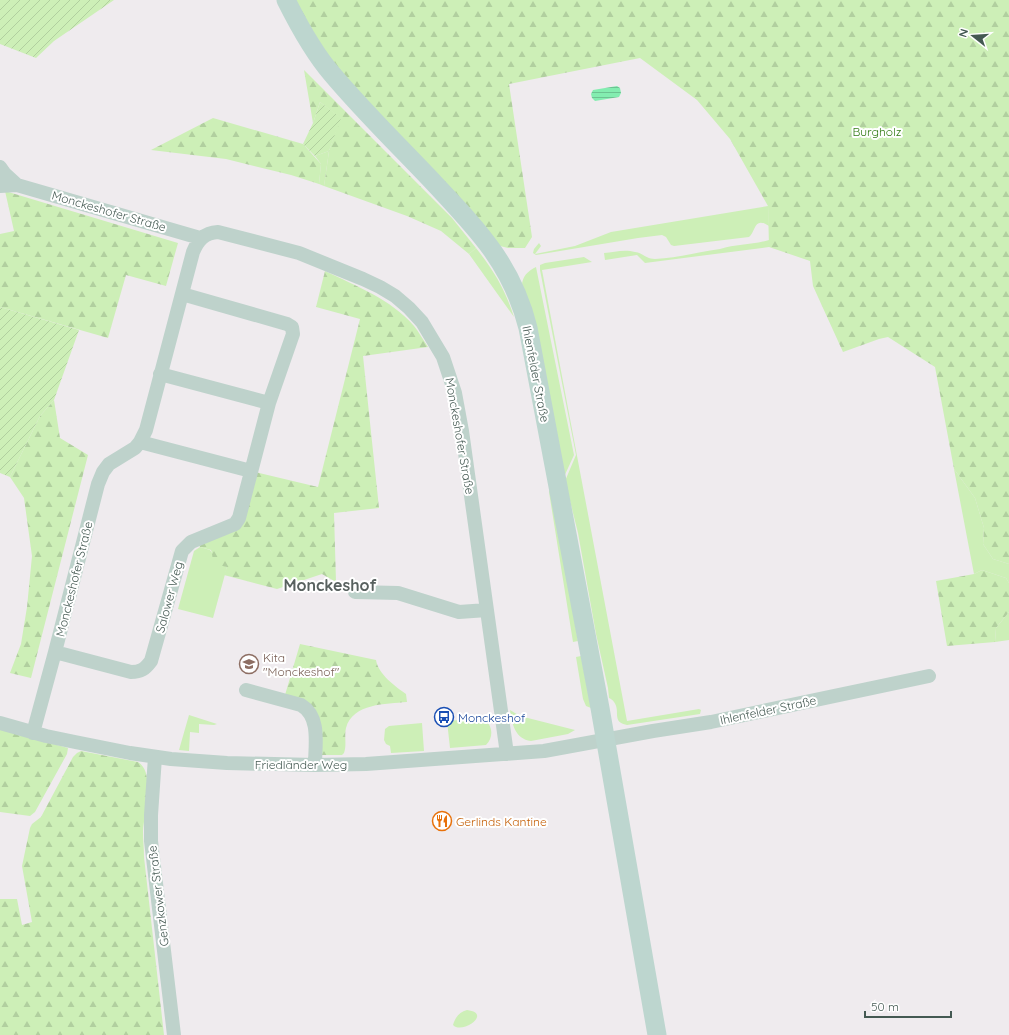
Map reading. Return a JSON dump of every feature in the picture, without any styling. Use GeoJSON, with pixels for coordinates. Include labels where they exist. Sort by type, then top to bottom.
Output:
{"type":"FeatureCollection","features":[{"type":"Feature","properties":{"kind":"main road","name":"Ihlenfelder Straße"},"geometry":{"type":"LineString","coordinates":[[286,0],[305,36],[331,74],[458,209],[490,246],[506,272],[520,300],[528,328],[606,740],[658,1035]]}},
{"type":"Feature","properties":{"kind":"street"},"geometry":{"type":"LineString","coordinates":[[0,166],[5,174],[17,185]]}},
{"type":"Feature","properties":{"kind":"street"},"geometry":{"type":"LineString","coordinates":[[0,186],[17,185]]}},
{"type":"Feature","properties":{"kind":"street","name":"Monckeshofer Straße"},"geometry":{"type":"LineString","coordinates":[[17,185],[200,238],[218,232],[299,253],[380,287],[399,300],[422,322],[443,357],[455,393],[507,754]]}},
{"type":"Feature","properties":{"kind":"street","name":"Monckeshofer Straße"},"geometry":{"type":"LineString","coordinates":[[33,732],[96,492],[103,472],[109,464],[135,448],[146,430],[193,252],[200,238]]}},
{"type":"Feature","properties":{"kind":"street","name":"Salower Weg"},"geometry":{"type":"LineString","coordinates":[[55,652],[131,672],[139,672],[146,668],[151,661],[182,551],[190,542],[238,521],[269,403],[293,334],[292,328],[287,324],[182,294]]}},
{"type":"Feature","properties":{"kind":"street"},"geometry":{"type":"LineString","coordinates":[[160,374],[269,403]]}},
{"type":"Feature","properties":{"kind":"street"},"geometry":{"type":"LineString","coordinates":[[140,442],[251,471]]}},
{"type":"Feature","properties":{"kind":"street"},"geometry":{"type":"LineString","coordinates":[[355,592],[398,593],[459,612],[487,610]]}},
{"type":"Feature","properties":{"kind":"street","name":"Ihlenfelder Straße"},"geometry":{"type":"LineString","coordinates":[[606,740],[653,730],[711,722],[929,676]]}},
{"type":"Feature","properties":{"kind":"street"},"geometry":{"type":"LineString","coordinates":[[246,690],[301,705],[308,709],[315,724],[315,765]]}},
{"type":"Feature","properties":{"kind":"street","name":"Friedländer Weg"},"geometry":{"type":"LineString","coordinates":[[0,723],[88,745],[155,757],[227,763],[315,765],[366,764],[544,751],[606,740]]}},
{"type":"Feature","properties":{"kind":"street","name":"Genzkower Straße"},"geometry":{"type":"LineString","coordinates":[[155,757],[151,815],[151,841],[174,1035]]}},
{"type":"Feature","properties":{"kind":"green space"},"geometry":{"type":"Polygon","coordinates":[[[0,0],[114,0],[54,41],[36,58],[0,44],[0,0]]]}},
{"type":"Feature","properties":{"kind":"green space","name":"Burgholz"},"geometry":{"type":"Polygon","coordinates":[[[293,0],[1009,0],[1009,564],[993,559],[983,544],[984,528],[975,498],[954,469],[935,367],[888,337],[843,352],[813,286],[810,261],[769,247],[768,206],[730,139],[697,100],[640,58],[509,84],[532,237],[525,248],[508,248],[496,245],[336,69],[293,0]]]}},
{"type":"Feature","properties":{"kind":"green space"},"geometry":{"type":"Polygon","coordinates":[[[304,70],[452,218],[476,248],[469,254],[441,231],[407,216],[324,186],[329,151],[340,118],[320,102],[313,123],[304,70]]]}},
{"type":"Feature","properties":{"kind":"green space"},"geometry":{"type":"Polygon","coordinates":[[[320,102],[341,118],[329,151],[315,156],[303,144],[313,123],[320,102]]]}},
{"type":"Feature","properties":{"kind":"green space"},"geometry":{"type":"Polygon","coordinates":[[[213,118],[303,144],[321,164],[319,184],[291,175],[226,159],[151,150],[213,118]]]}},
{"type":"Feature","properties":{"kind":"green space"},"geometry":{"type":"Polygon","coordinates":[[[329,151],[324,186],[319,184],[321,164],[315,156],[329,151]]]}},
{"type":"Feature","properties":{"kind":"green space"},"geometry":{"type":"Polygon","coordinates":[[[5,191],[178,243],[166,286],[126,275],[108,338],[0,307],[0,234],[14,231],[5,191]]]}},
{"type":"Feature","properties":{"kind":"green space"},"geometry":{"type":"Polygon","coordinates":[[[768,206],[769,226],[764,223],[758,224],[749,237],[674,246],[671,245],[666,237],[662,235],[536,255],[533,253],[534,249],[539,243],[541,246],[535,254],[575,246],[611,232],[768,206]]]}},
{"type":"Feature","properties":{"kind":"green space"},"geometry":{"type":"Polygon","coordinates":[[[769,240],[769,247],[645,263],[637,255],[605,260],[604,253],[627,251],[655,259],[688,255],[769,240]]]}},
{"type":"Feature","properties":{"kind":"green space"},"geometry":{"type":"Polygon","coordinates":[[[476,248],[498,281],[507,298],[514,317],[469,254],[476,248]]]}},
{"type":"Feature","properties":{"kind":"green space"},"geometry":{"type":"Polygon","coordinates":[[[584,257],[592,262],[542,270],[627,721],[699,709],[701,710],[700,714],[627,725],[622,724],[619,721],[616,705],[609,698],[578,533],[565,481],[576,455],[540,270],[540,265],[545,263],[584,257]]]}},
{"type":"Feature","properties":{"kind":"green space"},"geometry":{"type":"Polygon","coordinates":[[[536,267],[574,455],[563,479],[522,286],[523,279],[526,274],[536,267]]]}},
{"type":"Feature","properties":{"kind":"green space"},"geometry":{"type":"Polygon","coordinates":[[[325,271],[361,288],[395,308],[414,326],[428,347],[363,356],[379,508],[334,513],[336,582],[322,574],[277,589],[224,575],[227,567],[214,564],[211,550],[200,547],[198,543],[237,527],[255,472],[318,487],[360,319],[316,307],[325,271]]]}},
{"type":"Feature","properties":{"kind":"green space"},"geometry":{"type":"Polygon","coordinates":[[[0,307],[79,330],[54,400],[40,416],[10,477],[0,473],[0,307]]]}},
{"type":"Feature","properties":{"kind":"green space"},"geometry":{"type":"Polygon","coordinates":[[[54,400],[60,438],[88,455],[31,678],[10,673],[21,644],[27,607],[32,556],[24,498],[10,477],[40,416],[54,400]]]}},
{"type":"Feature","properties":{"kind":"green space"},"geometry":{"type":"Polygon","coordinates":[[[954,469],[975,498],[984,528],[983,544],[993,559],[1009,564],[1009,583],[1006,578],[982,570],[974,574],[954,469]]]}},
{"type":"Feature","properties":{"kind":"green space"},"geometry":{"type":"Polygon","coordinates":[[[550,479],[578,641],[573,642],[549,492],[550,479]]]}},
{"type":"Feature","properties":{"kind":"green space"},"geometry":{"type":"Polygon","coordinates":[[[200,547],[210,550],[214,556],[213,560],[227,567],[213,618],[178,609],[194,551],[200,547]]]}},
{"type":"Feature","properties":{"kind":"green space"},"geometry":{"type":"Polygon","coordinates":[[[982,570],[1006,578],[1009,583],[1009,612],[996,628],[995,642],[947,646],[936,581],[974,574],[982,570]]]}},
{"type":"Feature","properties":{"kind":"green space"},"geometry":{"type":"Polygon","coordinates":[[[1009,612],[1009,640],[995,642],[996,628],[1009,612]]]}},
{"type":"Feature","properties":{"kind":"green space"},"geometry":{"type":"Polygon","coordinates":[[[300,644],[376,660],[377,665],[384,675],[406,694],[407,702],[371,706],[363,709],[350,720],[346,728],[344,753],[342,755],[320,755],[319,724],[285,695],[300,644]]]}},
{"type":"Feature","properties":{"kind":"green space"},"geometry":{"type":"Polygon","coordinates":[[[581,656],[591,708],[586,706],[583,699],[576,657],[581,656]]]}},
{"type":"Feature","properties":{"kind":"green space"},"geometry":{"type":"Polygon","coordinates":[[[510,710],[520,716],[575,730],[568,734],[531,741],[526,740],[515,730],[510,710]]]}},
{"type":"Feature","properties":{"kind":"green space"},"geometry":{"type":"Polygon","coordinates":[[[189,715],[217,724],[199,724],[199,733],[190,732],[189,751],[179,750],[189,715]]]}},
{"type":"Feature","properties":{"kind":"green space"},"geometry":{"type":"Polygon","coordinates":[[[483,718],[489,724],[491,731],[489,742],[486,745],[450,748],[447,721],[483,718]]]}},
{"type":"Feature","properties":{"kind":"green space"},"geometry":{"type":"Polygon","coordinates":[[[422,723],[424,751],[391,753],[390,746],[386,744],[384,740],[385,729],[389,726],[422,723]]]}},
{"type":"Feature","properties":{"kind":"green space"},"geometry":{"type":"Polygon","coordinates":[[[0,729],[68,748],[67,754],[35,812],[30,816],[0,812],[0,729]]]}},
{"type":"Feature","properties":{"kind":"green space"},"geometry":{"type":"Polygon","coordinates":[[[81,751],[138,762],[143,767],[147,775],[148,794],[143,831],[144,857],[164,1035],[0,1035],[0,899],[17,899],[22,925],[32,922],[22,866],[30,828],[32,824],[41,817],[73,757],[81,751]]]}},
{"type":"Feature","properties":{"kind":"green space"},"geometry":{"type":"Polygon","coordinates":[[[467,1010],[474,1012],[477,1015],[476,1019],[463,1027],[453,1025],[458,1016],[467,1010]]]}},
{"type":"Feature","properties":{"kind":"shaded area"},"geometry":{"type":"Polygon","coordinates":[[[617,86],[620,88],[621,93],[619,97],[595,101],[592,98],[591,94],[593,90],[617,86]]]}},
{"type":"Feature","properties":{"kind":"place","name":"Kita \"Monckeshof\""},"geometry":{"type":"Point","coordinates":[249,664]}},
{"type":"Feature","properties":{"kind":"place","name":"Monckeshof"},"geometry":{"type":"Point","coordinates":[444,717]}},
{"type":"Feature","properties":{"kind":"place","name":"Gerlinds Kantine"},"geometry":{"type":"Point","coordinates":[442,821]}},
{"type":"Feature","properties":{"kind":"district","name":"Monckeshof"},"geometry":{"type":"Point","coordinates":[330,585]}}]}
